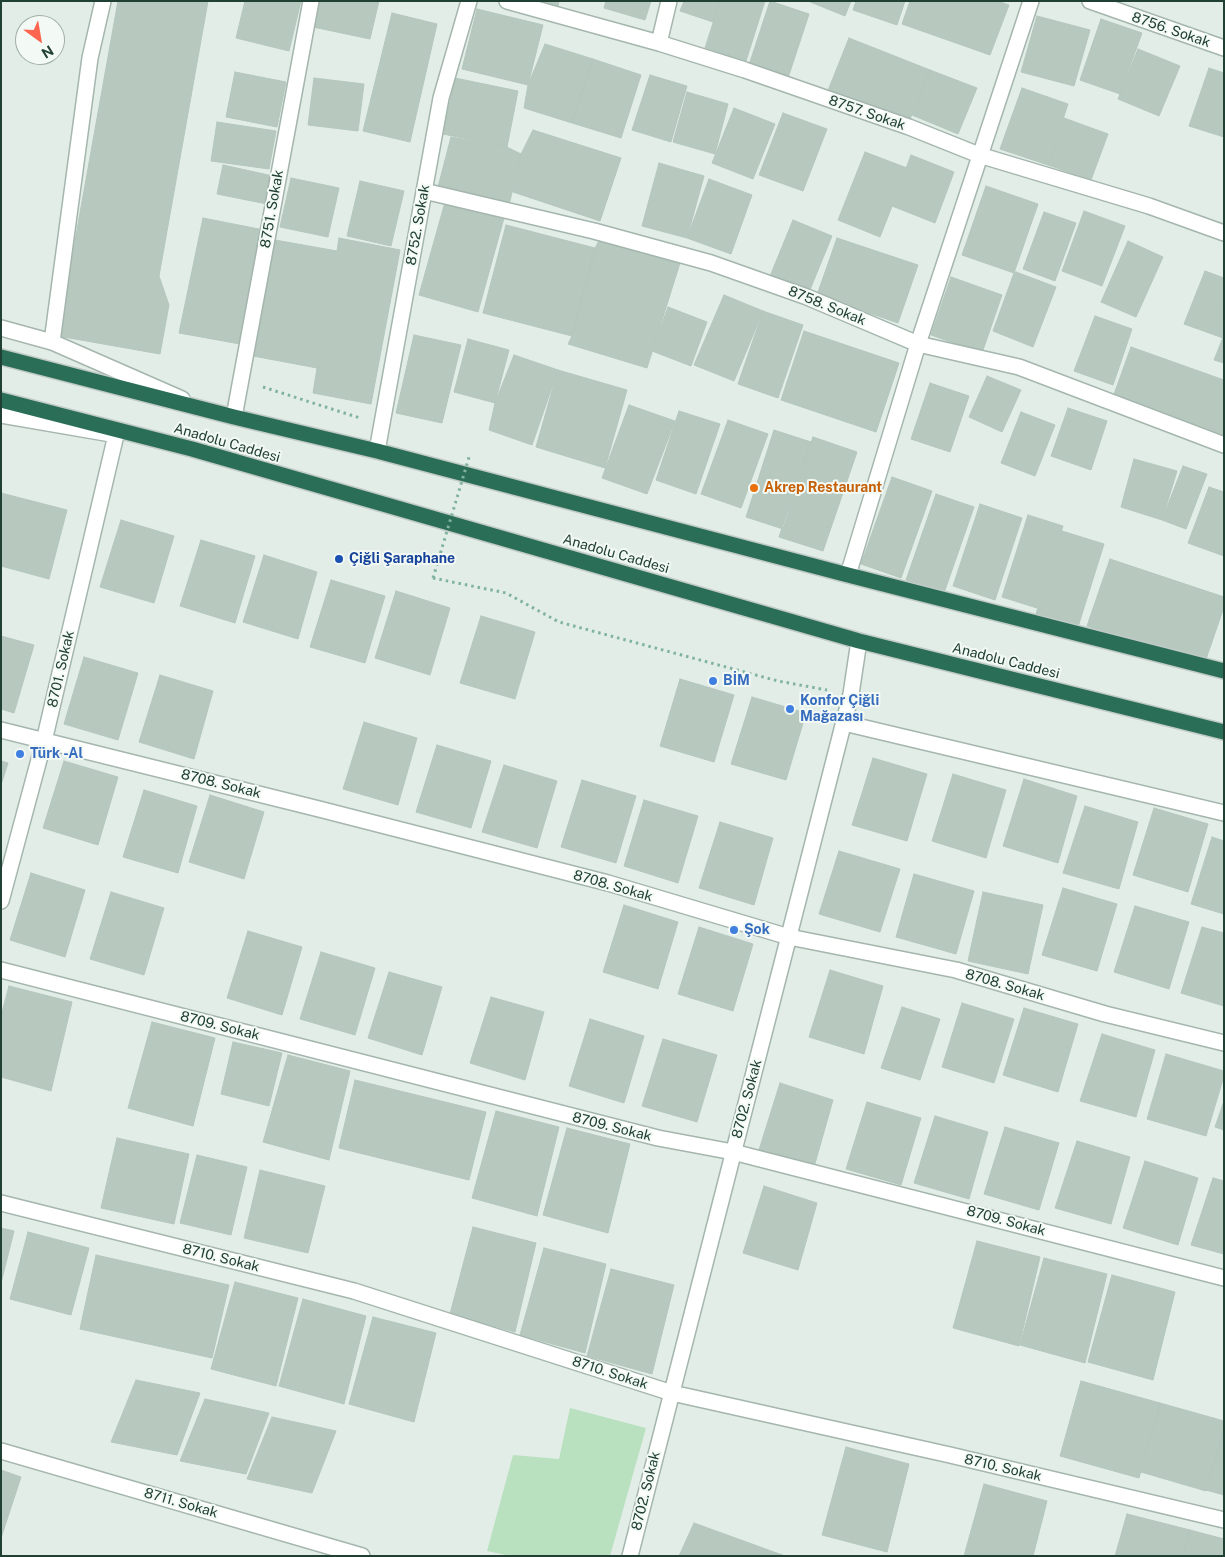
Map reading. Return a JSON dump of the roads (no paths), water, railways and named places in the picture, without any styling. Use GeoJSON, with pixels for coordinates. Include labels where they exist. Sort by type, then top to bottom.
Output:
{"type":"FeatureCollection","features":[{"type":"Feature","properties":{"kind":"highway","name":"Anadolu Caddesi"},"geometry":{"type":"LineString","coordinates":[[1,357],[1224,671]]}},
{"type":"Feature","properties":{"kind":"highway","name":"Anadolu Caddesi"},"geometry":{"type":"LineString","coordinates":[[1,400],[192,449],[859,641],[1224,732]]}},
{"type":"Feature","properties":{"kind":"street"},"geometry":{"type":"LineString","coordinates":[[52,342],[90,58],[103,1]]}},
{"type":"Feature","properties":{"kind":"street","name":"8751. Sokak"},"geometry":{"type":"LineString","coordinates":[[234,417],[311,1]]}},
{"type":"Feature","properties":{"kind":"street","name":"8752. Sokak"},"geometry":{"type":"LineString","coordinates":[[377,452],[442,98],[469,1]]}},
{"type":"Feature","properties":{"kind":"street","name":"8757. Sokak"},"geometry":{"type":"LineString","coordinates":[[507,1],[659,43],[745,70],[900,124],[979,155],[1149,206],[1224,233]]}},
{"type":"Feature","properties":{"kind":"street"},"geometry":{"type":"LineString","coordinates":[[659,43],[668,1]]}},
{"type":"Feature","properties":{"kind":"street"},"geometry":{"type":"LineString","coordinates":[[848,575],[918,344],[1031,1]]}},
{"type":"Feature","properties":{"kind":"street","name":"8756. Sokak"},"geometry":{"type":"LineString","coordinates":[[1090,1],[1224,48]]}},
{"type":"Feature","properties":{"kind":"street","name":"8758. Sokak"},"geometry":{"type":"LineString","coordinates":[[424,191],[594,231],[711,262],[807,297],[918,344],[1019,367],[1224,444]]}},
{"type":"Feature","properties":{"kind":"street"},"geometry":{"type":"LineString","coordinates":[[1,328],[52,342],[202,408]]}},
{"type":"Feature","properties":{"kind":"street"},"geometry":{"type":"LineString","coordinates":[[1,415],[192,449]]}},
{"type":"Feature","properties":{"kind":"street","name":"8701. Sokak"},"geometry":{"type":"LineString","coordinates":[[1,901],[44,741],[116,435]]}},
{"type":"Feature","properties":{"kind":"street","name":"8702. Sokak"},"geometry":{"type":"LineString","coordinates":[[630,1556],[844,723],[851,694],[859,641]]}},
{"type":"Feature","properties":{"kind":"street"},"geometry":{"type":"LineString","coordinates":[[844,723],[1224,812]]}},
{"type":"Feature","properties":{"kind":"street","name":"8708. Sokak"},"geometry":{"type":"LineString","coordinates":[[1,730],[608,883],[789,937],[956,970],[1105,1014],[1224,1043]]}},
{"type":"Feature","properties":{"kind":"street","name":"8709. Sokak"},"geometry":{"type":"LineString","coordinates":[[1,970],[658,1138],[733,1152],[1224,1278]]}},
{"type":"Feature","properties":{"kind":"street","name":"8710. Sokak"},"geometry":{"type":"LineString","coordinates":[[1,1203],[354,1290],[672,1393],[950,1455],[1224,1520]]}},
{"type":"Feature","properties":{"kind":"street","name":"8711. Sokak"},"geometry":{"type":"LineString","coordinates":[[1,1451],[362,1556]]}},
{"type":"Feature","properties":{"kind":"place","name":"Akrep Restaurant"},"geometry":{"type":"Point","coordinates":[754,488]}},
{"type":"Feature","properties":{"kind":"place","name":"Çiğli Şaraphane"},"geometry":{"type":"Point","coordinates":[339,559]}},
{"type":"Feature","properties":{"kind":"place","name":"BİM"},"geometry":{"type":"Point","coordinates":[713,681]}},
{"type":"Feature","properties":{"kind":"place","name":"Konfor Çiğli Mağazası"},"geometry":{"type":"Point","coordinates":[790,709]}},
{"type":"Feature","properties":{"kind":"place","name":"Türk -Al"},"geometry":{"type":"Point","coordinates":[20,754]}},
{"type":"Feature","properties":{"kind":"place","name":"Şok"},"geometry":{"type":"Point","coordinates":[734,930]}}]}
